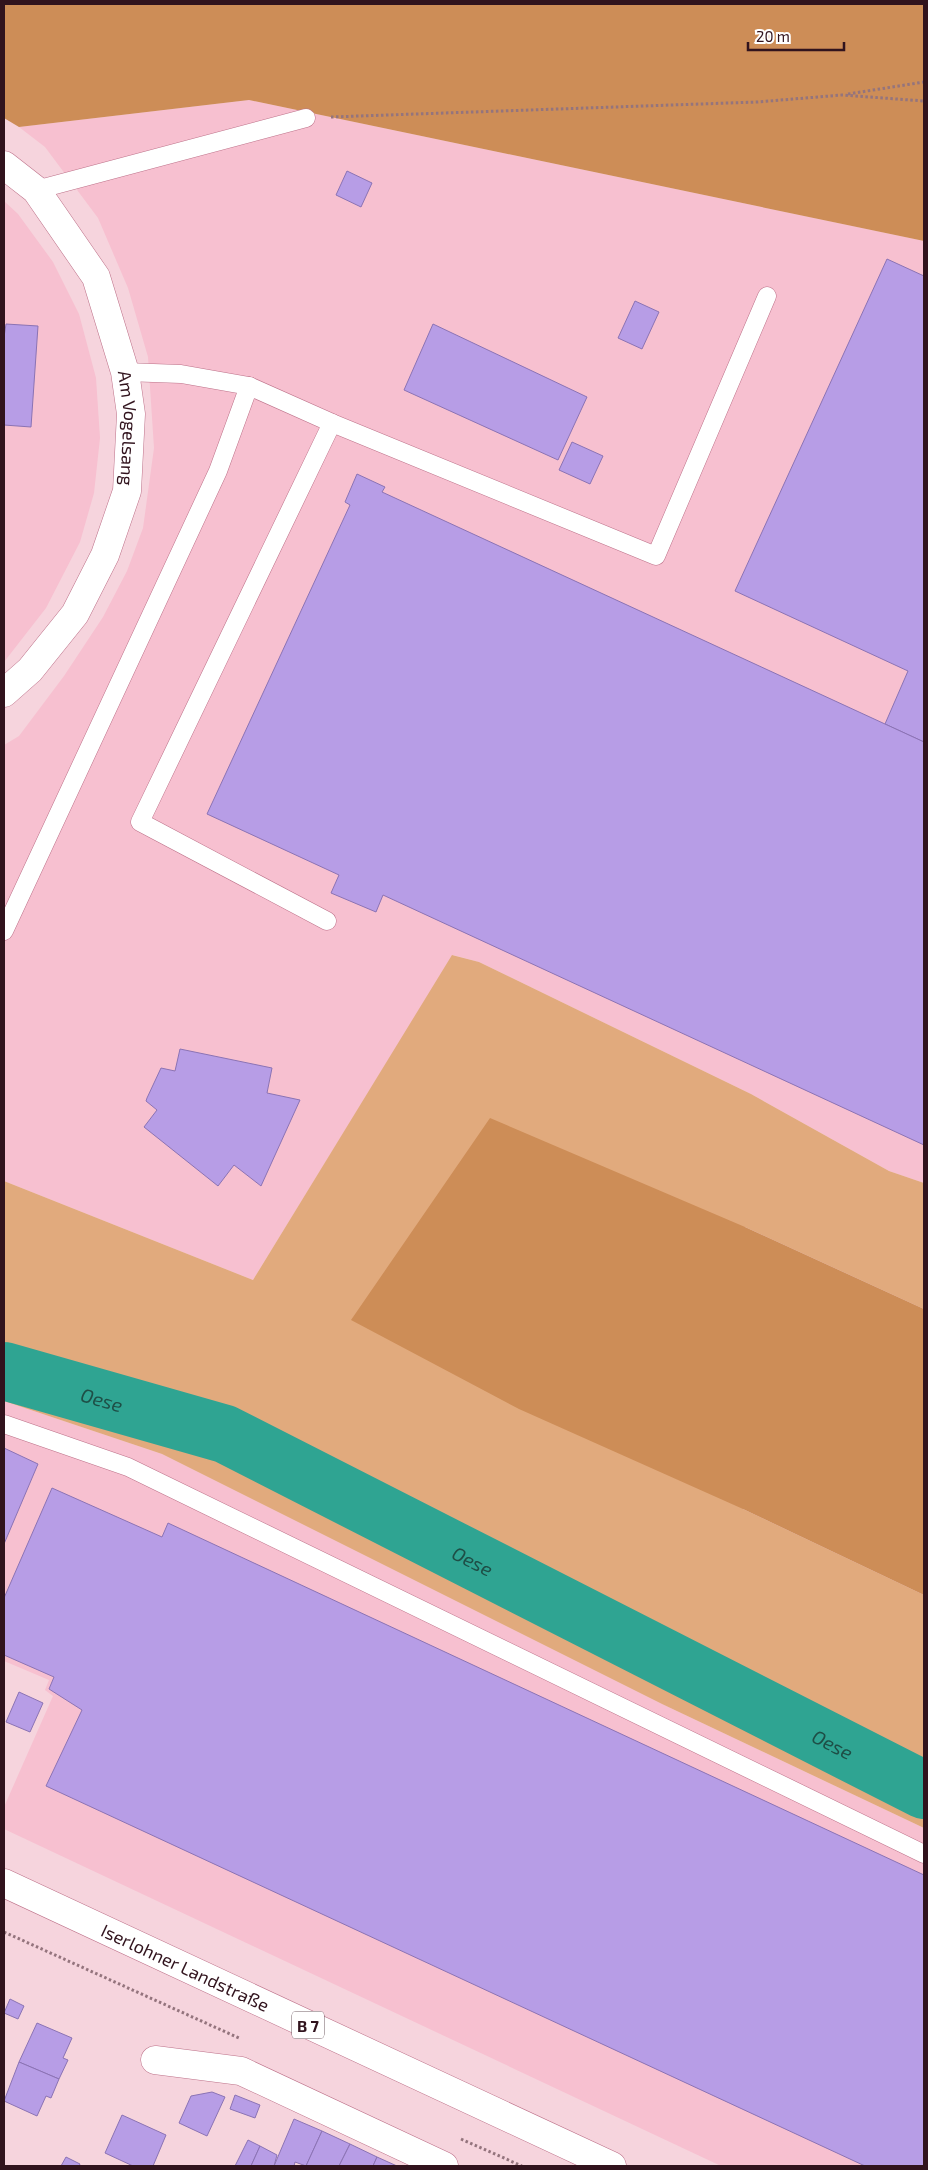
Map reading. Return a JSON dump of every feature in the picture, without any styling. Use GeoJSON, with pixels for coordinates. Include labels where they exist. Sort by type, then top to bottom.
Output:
{"type":"FeatureCollection","features":[{"type":"Feature","properties":{"kind":"street","name":"Am Vogelsang"},"geometry":{"type":"LineString","coordinates":[[4,165],[36,190],[96,277],[125,372],[131,414],[126,491],[105,555],[75,614],[30,670],[4,692]]}},
{"type":"Feature","properties":{"kind":"street","name":"Iserlohner Landstraße"},"geometry":{"type":"LineString","coordinates":[[4,1883],[612,2166]]}},
{"type":"Feature","properties":{"kind":"street"},"geometry":{"type":"LineString","coordinates":[[155,2060],[241,2071],[444,2166]]}},
{"type":"Feature","properties":{"kind":"lane"},"geometry":{"type":"LineString","coordinates":[[36,190],[306,118]]}},
{"type":"Feature","properties":{"kind":"lane"},"geometry":{"type":"LineString","coordinates":[[125,372],[181,374],[249,386],[332,423],[656,556],[767,296]]}},
{"type":"Feature","properties":{"kind":"lane"},"geometry":{"type":"LineString","coordinates":[[4,931],[218,471],[249,386]]}},
{"type":"Feature","properties":{"kind":"lane"},"geometry":{"type":"LineString","coordinates":[[327,921],[140,822],[332,423]]}},
{"type":"Feature","properties":{"kind":"lane"},"geometry":{"type":"LineString","coordinates":[[4,1424],[128,1468],[924,1854]]}},
{"type":"Feature","properties":{"kind":"path"},"geometry":{"type":"LineString","coordinates":[[306,118],[756,102],[842,95],[924,82]]}},
{"type":"Feature","properties":{"kind":"path"},"geometry":{"type":"LineString","coordinates":[[842,95],[924,101]]}},
{"type":"Feature","properties":{"kind":"shaded area"},"geometry":{"type":"Polygon","coordinates":[[[4,4],[924,4],[924,241],[249,100],[19,127],[4,118],[4,4]]]}},
{"type":"Feature","properties":{"kind":"shaded area"},"geometry":{"type":"Polygon","coordinates":[[[249,100],[924,241],[924,1183],[889,1171],[751,1094],[479,962],[453,955],[253,1280],[4,1181],[4,745],[19,736],[64,676],[103,617],[127,571],[143,528],[154,448],[148,357],[128,288],[98,218],[45,147],[19,127],[249,100]]]}},
{"type":"Feature","properties":{"kind":"shaded area"},"geometry":{"type":"Polygon","coordinates":[[[4,201],[18,214],[53,262],[79,314],[96,378],[100,438],[94,493],[80,542],[46,608],[4,662],[4,201]]]}},
{"type":"Feature","properties":{"kind":"shaded area"},"geometry":{"type":"Polygon","coordinates":[[[452,955],[479,962],[751,1094],[889,1171],[924,1183],[924,1309],[745,1227],[743,1509],[924,1595],[924,1828],[662,1704],[162,1454],[4,1401],[4,1181],[253,1280],[452,955]]]}},
{"type":"Feature","properties":{"kind":"shaded area"},"geometry":{"type":"Polygon","coordinates":[[[490,1118],[745,1227],[924,1309],[924,1595],[743,1509],[519,1409],[351,1320],[490,1118]]]}},
{"type":"Feature","properties":{"kind":"shaded area"},"geometry":{"type":"Polygon","coordinates":[[[4,1401],[162,1454],[662,1704],[924,1828],[924,2166],[721,2166],[4,1829],[4,1807],[53,1696],[45,1690],[49,1680],[4,1661],[4,1401]]]}},
{"type":"Feature","properties":{"kind":"building"},"geometry":{"type":"Polygon","coordinates":[[[347,171],[372,183],[361,207],[336,195],[347,171]]]}},
{"type":"Feature","properties":{"kind":"building"},"geometry":{"type":"Polygon","coordinates":[[[887,259],[924,276],[924,742],[885,724],[908,671],[735,591],[887,259]]]}},
{"type":"Feature","properties":{"kind":"building"},"geometry":{"type":"Polygon","coordinates":[[[635,301],[659,312],[642,349],[618,338],[635,301]]]}},
{"type":"Feature","properties":{"kind":"building"},"geometry":{"type":"Polygon","coordinates":[[[6,324],[38,326],[31,427],[4,425],[4,337],[6,324]]]}},
{"type":"Feature","properties":{"kind":"building"},"geometry":{"type":"Polygon","coordinates":[[[433,324],[587,397],[558,460],[404,390],[433,324]]]}},
{"type":"Feature","properties":{"kind":"building"},"geometry":{"type":"Polygon","coordinates":[[[572,442],[603,456],[590,484],[559,470],[572,442]]]}},
{"type":"Feature","properties":{"kind":"building"},"geometry":{"type":"Polygon","coordinates":[[[357,474],[385,487],[382,492],[924,742],[924,1145],[383,895],[376,912],[331,893],[339,875],[207,814],[350,505],[345,502],[357,474]]]}},
{"type":"Feature","properties":{"kind":"building"},"geometry":{"type":"Polygon","coordinates":[[[180,1049],[272,1068],[267,1093],[300,1100],[261,1186],[234,1165],[218,1186],[144,1127],[157,1110],[146,1101],[147,1098],[161,1068],[175,1071],[180,1049]]]}},
{"type":"Feature","properties":{"kind":"building"},"geometry":{"type":"Polygon","coordinates":[[[4,1448],[38,1464],[4,1544],[4,1448]]]}},
{"type":"Feature","properties":{"kind":"building"},"geometry":{"type":"Polygon","coordinates":[[[52,1488],[162,1537],[168,1523],[924,1875],[924,2166],[865,2166],[46,1786],[82,1710],[49,1689],[54,1677],[4,1655],[4,1598],[52,1488]]]}},
{"type":"Feature","properties":{"kind":"building"},"geometry":{"type":"Polygon","coordinates":[[[19,1692],[43,1703],[30,1732],[6,1722],[19,1692]]]}},
{"type":"Feature","properties":{"kind":"building"},"geometry":{"type":"Polygon","coordinates":[[[10,1999],[24,2006],[18,2019],[4,2013],[10,1999]]]}},
{"type":"Feature","properties":{"kind":"building"},"geometry":{"type":"Polygon","coordinates":[[[37,2023],[72,2038],[63,2058],[68,2060],[59,2079],[19,2062],[37,2023]]]}},
{"type":"Feature","properties":{"kind":"building"},"geometry":{"type":"Polygon","coordinates":[[[19,2062],[59,2079],[51,2098],[46,2096],[37,2116],[4,2101],[19,2062]]]}},
{"type":"Feature","properties":{"kind":"building"},"geometry":{"type":"Polygon","coordinates":[[[212,2092],[225,2097],[207,2136],[179,2123],[191,2096],[212,2092]]]}},
{"type":"Feature","properties":{"kind":"building"},"geometry":{"type":"Polygon","coordinates":[[[235,2095],[260,2105],[255,2118],[230,2109],[235,2095]]]}},
{"type":"Feature","properties":{"kind":"building"},"geometry":{"type":"Polygon","coordinates":[[[122,2115],[166,2135],[153,2166],[133,2166],[105,2153],[122,2115]]]}},
{"type":"Feature","properties":{"kind":"building"},"geometry":{"type":"Polygon","coordinates":[[[294,2119],[322,2131],[306,2166],[295,2162],[294,2166],[274,2166],[294,2119]]]}},
{"type":"Feature","properties":{"kind":"building"},"geometry":{"type":"Polygon","coordinates":[[[322,2131],[350,2144],[339,2166],[306,2166],[322,2131]]]}},
{"type":"Feature","properties":{"kind":"building"},"geometry":{"type":"Polygon","coordinates":[[[248,2140],[260,2146],[251,2166],[235,2166],[248,2140]]]}},
{"type":"Feature","properties":{"kind":"building"},"geometry":{"type":"Polygon","coordinates":[[[350,2144],[377,2157],[373,2166],[339,2166],[350,2144]]]}},
{"type":"Feature","properties":{"kind":"building"},"geometry":{"type":"Polygon","coordinates":[[[260,2146],[277,2155],[274,2166],[251,2166],[260,2146]]]}},
{"type":"Feature","properties":{"kind":"building"},"geometry":{"type":"Polygon","coordinates":[[[66,2157],[80,2164],[79,2166],[61,2166],[66,2157]]]}},
{"type":"Feature","properties":{"kind":"building"},"geometry":{"type":"Polygon","coordinates":[[[377,2157],[397,2166],[373,2166],[377,2157]]]}},
{"type":"Feature","properties":{"kind":"waterway","name":"Oese"},"geometry":{"type":"LineString","coordinates":[[4,1371],[225,1434],[924,1790]]}}]}
